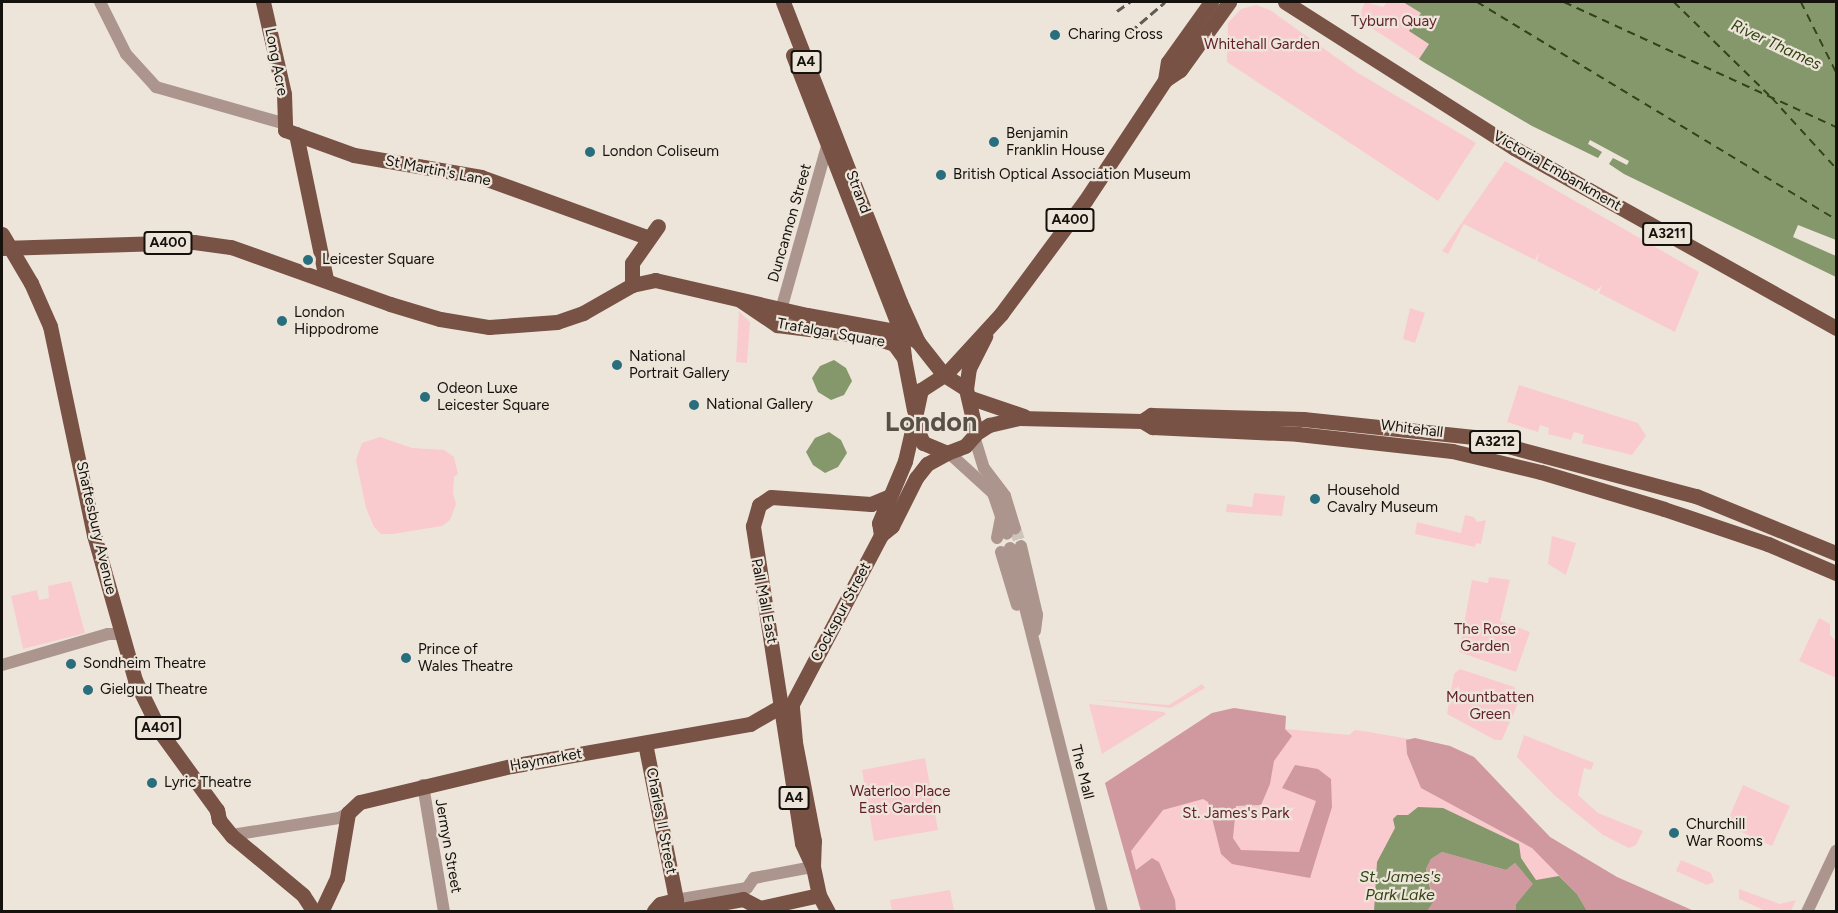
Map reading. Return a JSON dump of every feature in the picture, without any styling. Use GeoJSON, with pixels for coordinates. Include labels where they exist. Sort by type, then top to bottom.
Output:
{"type":"FeatureCollection","features":[{"type":"Feature","properties":{"kind":"main road","name":"Long Acre"},"geometry":{"type":"LineString","coordinates":[[263,2],[284,94],[282,123]]}},
{"type":"Feature","properties":{"kind":"main road","name":"Strand"},"geometry":{"type":"LineString","coordinates":[[773,2],[901,332],[904,358]]}},
{"type":"Feature","properties":{"kind":"main road","name":"Strand"},"geometry":{"type":"LineString","coordinates":[[783,2],[918,342],[945,375]]}},
{"type":"Feature","properties":{"kind":"main road","name":"A400"},"geometry":{"type":"LineString","coordinates":[[945,375],[988,328],[1085,201],[1165,80],[1180,70],[1189,43],[1211,2]]}},
{"type":"Feature","properties":{"kind":"main road","name":"A400"},"geometry":{"type":"LineString","coordinates":[[1189,43],[1229,2]]}},
{"type":"Feature","properties":{"kind":"main road","name":"Victoria Embankment"},"geometry":{"type":"LineString","coordinates":[[1286,2],[1514,148],[1836,327]]}},
{"type":"Feature","properties":{"kind":"main road","name":"St Martin's Lane"},"geometry":{"type":"LineString","coordinates":[[282,123],[285,130],[354,155],[481,177],[650,240],[632,263],[638,283]]}},
{"type":"Feature","properties":{"kind":"main road"},"geometry":{"type":"LineString","coordinates":[[296,134],[326,279]]}},
{"type":"Feature","properties":{"kind":"main road","name":"Shaftesbury Avenue"},"geometry":{"type":"LineString","coordinates":[[2,234],[6,248],[39,300],[56,347],[92,525],[135,680],[161,733],[218,815],[247,851],[254,852]]}},
{"type":"Feature","properties":{"kind":"main road","name":"A400"},"geometry":{"type":"LineString","coordinates":[[6,248],[204,243],[264,256],[440,319],[489,327],[557,322],[583,313],[638,283]]}},
{"type":"Feature","properties":{"kind":"main road","name":"Trafalgar Square"},"geometry":{"type":"LineString","coordinates":[[638,283],[677,283],[780,308],[901,332],[918,342]]}},
{"type":"Feature","properties":{"kind":"main road","name":"Trafalgar Square"},"geometry":{"type":"LineString","coordinates":[[736,298],[770,322],[880,339],[898,347],[904,358],[914,416],[897,499]]}},
{"type":"Feature","properties":{"kind":"main road","name":"A400"},"geometry":{"type":"LineString","coordinates":[[969,394],[969,368],[988,328]]}},
{"type":"Feature","properties":{"kind":"main road"},"geometry":{"type":"LineString","coordinates":[[897,499],[922,470],[948,453],[965,447],[974,435],[969,394],[945,375],[921,390],[914,416],[923,443],[948,453]]}},
{"type":"Feature","properties":{"kind":"main road","name":"Whitehall"},"geometry":{"type":"LineString","coordinates":[[969,394],[989,407],[1033,418]]}},
{"type":"Feature","properties":{"kind":"main road","name":"Whitehall"},"geometry":{"type":"LineString","coordinates":[[1142,421],[1151,415],[1303,419],[1434,430],[1503,445],[1711,501],[1836,553]]}},
{"type":"Feature","properties":{"kind":"main road","name":"Whitehall"},"geometry":{"type":"LineString","coordinates":[[974,435],[989,425],[1033,418],[1142,421],[1152,428],[1360,440],[1499,461],[1705,523],[1768,544],[1836,573]]}},
{"type":"Feature","properties":{"kind":"main road"},"geometry":{"type":"LineString","coordinates":[[1499,461],[1503,445]]}},
{"type":"Feature","properties":{"kind":"main road","name":"Pall Mall East"},"geometry":{"type":"LineString","coordinates":[[780,707],[772,635],[753,539],[757,510],[766,499],[784,497],[871,504],[897,499]]}},
{"type":"Feature","properties":{"kind":"main road","name":"Cockspur Street"},"geometry":{"type":"LineString","coordinates":[[788,727],[792,704],[819,648],[881,534],[879,523],[897,499]]}},
{"type":"Feature","properties":{"kind":"main road","name":"Haymarket"},"geometry":{"type":"LineString","coordinates":[[348,813],[360,802],[423,785],[750,724],[780,707]]}},
{"type":"Feature","properties":{"kind":"main road","name":"A4"},"geometry":{"type":"LineString","coordinates":[[780,707],[788,727],[814,841],[813,867],[819,895],[828,912]]}},
{"type":"Feature","properties":{"kind":"main road","name":"Haymarket"},"geometry":{"type":"LineString","coordinates":[[750,724],[758,728],[788,727]]}},
{"type":"Feature","properties":{"kind":"main road","name":"Charles II Street"},"geometry":{"type":"LineString","coordinates":[[645,743],[674,907]]}},
{"type":"Feature","properties":{"kind":"main road"},"geometry":{"type":"LineString","coordinates":[[321,912],[337,878],[348,813]]}},
{"type":"Feature","properties":{"kind":"main road","name":"Shaftesbury Avenue"},"geometry":{"type":"LineString","coordinates":[[218,815],[240,834],[254,852],[290,886],[303,895],[314,912]]}},
{"type":"Feature","properties":{"kind":"main road","name":"Shaftesbury Avenue"},"geometry":{"type":"LineString","coordinates":[[290,886],[303,912]]}},
{"type":"Feature","properties":{"kind":"main road"},"geometry":{"type":"LineString","coordinates":[[654,911],[660,904],[674,907],[748,894],[760,908],[819,895]]}},
{"type":"Feature","properties":{"kind":"main road","name":"A4"},"geometry":{"type":"LineString","coordinates":[[817,912],[819,895]]}},
{"type":"Feature","properties":{"kind":"street"},"geometry":{"type":"LineString","coordinates":[[100,2],[126,54],[156,87],[282,123]]}},
{"type":"Feature","properties":{"kind":"street","name":"Duncannon Street"},"geometry":{"type":"LineString","coordinates":[[780,308],[827,146]]}},
{"type":"Feature","properties":{"kind":"street"},"geometry":{"type":"LineString","coordinates":[[780,308],[779,318],[791,327]]}},
{"type":"Feature","properties":{"kind":"street"},"geometry":{"type":"LineString","coordinates":[[948,453],[993,493],[1002,513],[1006,533],[1005,496],[984,468],[974,435]]}},
{"type":"Feature","properties":{"kind":"street","name":"The Mall"},"geometry":{"type":"LineString","coordinates":[[1010,549],[1102,912]]}},
{"type":"Feature","properties":{"kind":"street"},"geometry":{"type":"LineString","coordinates":[[2,665],[121,634]]}},
{"type":"Feature","properties":{"kind":"street","name":"Jermyn Street"},"geometry":{"type":"LineString","coordinates":[[423,785],[444,912]]}},
{"type":"Feature","properties":{"kind":"street"},"geometry":{"type":"LineString","coordinates":[[240,834],[339,818],[348,813]]}},
{"type":"Feature","properties":{"kind":"street"},"geometry":{"type":"LineString","coordinates":[[1807,912],[1836,851]]}},
{"type":"Feature","properties":{"kind":"street"},"geometry":{"type":"LineString","coordinates":[[748,894],[754,878],[813,867]]}},
{"type":"Feature","properties":{"kind":"green space","name":"Tyburn Quay"},"geometry":{"type":"Polygon","coordinates":[[[1365,2],[1383,7],[1387,2],[1403,2],[1421,13],[1429,44],[1419,59],[1358,19],[1365,2]]]}},
{"type":"Feature","properties":{"kind":"green space","name":"Whitehall Garden"},"geometry":{"type":"Polygon","coordinates":[[[1256,5],[1270,10],[1358,73],[1476,143],[1438,201],[1227,62],[1228,23],[1241,9],[1256,5]]]}},
{"type":"Feature","properties":{"kind":"green space"},"geometry":{"type":"Polygon","coordinates":[[[1505,161],[1699,272],[1675,332],[1599,293],[1602,285],[1596,291],[1537,261],[1539,253],[1535,260],[1464,224],[1448,254],[1442,251],[1505,161]]]}},
{"type":"Feature","properties":{"kind":"green space"},"geometry":{"type":"Polygon","coordinates":[[[1410,308],[1425,313],[1415,343],[1403,339],[1410,308]]]}},
{"type":"Feature","properties":{"kind":"green space"},"geometry":{"type":"Polygon","coordinates":[[[739,311],[750,322],[747,363],[736,362],[739,311]]]}},
{"type":"Feature","properties":{"kind":"green space"},"geometry":{"type":"Polygon","coordinates":[[[1519,385],[1638,423],[1646,436],[1632,455],[1582,443],[1584,435],[1574,432],[1571,440],[1548,434],[1549,428],[1540,425],[1538,432],[1507,422],[1519,385]]]}},
{"type":"Feature","properties":{"kind":"green space"},"geometry":{"type":"Polygon","coordinates":[[[380,437],[412,448],[444,450],[454,457],[458,474],[454,477],[453,493],[456,504],[450,520],[442,526],[393,534],[381,534],[374,527],[366,508],[356,460],[362,443],[380,437]]]}},
{"type":"Feature","properties":{"kind":"green space"},"geometry":{"type":"Polygon","coordinates":[[[1254,493],[1285,496],[1282,516],[1226,512],[1227,504],[1252,507],[1254,493]]]}},
{"type":"Feature","properties":{"kind":"green space"},"geometry":{"type":"Polygon","coordinates":[[[1465,515],[1474,517],[1477,522],[1486,520],[1481,544],[1476,543],[1475,547],[1415,534],[1417,522],[1461,533],[1465,515]]]}},
{"type":"Feature","properties":{"kind":"green space"},"geometry":{"type":"Polygon","coordinates":[[[1552,536],[1576,543],[1566,575],[1548,564],[1552,536]]]}},
{"type":"Feature","properties":{"kind":"green space","name":"The Rose Garden"},"geometry":{"type":"Polygon","coordinates":[[[1489,577],[1510,580],[1500,621],[1530,632],[1516,672],[1459,652],[1472,580],[1488,583],[1489,577]]]}},
{"type":"Feature","properties":{"kind":"green space"},"geometry":{"type":"Polygon","coordinates":[[[71,581],[85,633],[23,649],[11,596],[37,590],[39,600],[49,598],[48,586],[71,581]]]}},
{"type":"Feature","properties":{"kind":"green space"},"geometry":{"type":"Polygon","coordinates":[[[1819,618],[1830,624],[1830,635],[1836,641],[1836,678],[1799,661],[1819,618]]]}},
{"type":"Feature","properties":{"kind":"green space","name":"Mountbatten Green"},"geometry":{"type":"Polygon","coordinates":[[[1460,669],[1514,687],[1521,696],[1502,740],[1495,740],[1447,714],[1454,674],[1460,669]]]}},
{"type":"Feature","properties":{"kind":"green space"},"geometry":{"type":"Polygon","coordinates":[[[1202,684],[1205,688],[1171,708],[1091,699],[1169,705],[1202,684]]]}},
{"type":"Feature","properties":{"kind":"green space"},"geometry":{"type":"Polygon","coordinates":[[[1089,704],[1164,712],[1166,714],[1102,754],[1089,704]]]}},
{"type":"Feature","properties":{"kind":"green space","name":"St. James's Park"},"geometry":{"type":"Polygon","coordinates":[[[1234,708],[1286,716],[1286,729],[1349,735],[1355,730],[1450,746],[1474,757],[1550,837],[1617,877],[1694,911],[1141,911],[1105,783],[1212,713],[1234,708]]]}},
{"type":"Feature","properties":{"kind":"green space"},"geometry":{"type":"Polygon","coordinates":[[[1524,735],[1594,763],[1591,770],[1584,768],[1578,795],[1598,813],[1643,831],[1636,845],[1629,848],[1603,835],[1554,795],[1517,757],[1524,735]]]}},
{"type":"Feature","properties":{"kind":"green space","name":"Waterloo Place East Garden"},"geometry":{"type":"Polygon","coordinates":[[[925,758],[938,830],[874,841],[862,770],[925,758]]]}},
{"type":"Feature","properties":{"kind":"green space"},"geometry":{"type":"Polygon","coordinates":[[[1743,785],[1790,806],[1772,846],[1726,825],[1743,785]]]}},
{"type":"Feature","properties":{"kind":"green space"},"geometry":{"type":"Polygon","coordinates":[[[1681,860],[1711,873],[1714,882],[1707,885],[1676,871],[1681,860]]]}},
{"type":"Feature","properties":{"kind":"green space"},"geometry":{"type":"Polygon","coordinates":[[[1739,889],[1780,904],[1796,900],[1791,911],[1766,911],[1739,899],[1739,889]]]}},
{"type":"Feature","properties":{"kind":"green space"},"geometry":{"type":"Polygon","coordinates":[[[950,890],[954,911],[892,911],[890,900],[950,890]]]}},
{"type":"Feature","properties":{"kind":"shaded area"},"geometry":{"type":"Polygon","coordinates":[[[1234,708],[1286,716],[1285,729],[1292,736],[1274,761],[1270,784],[1261,805],[1236,806],[1233,838],[1241,850],[1299,852],[1316,801],[1282,788],[1295,765],[1318,769],[1331,779],[1332,807],[1310,878],[1232,864],[1221,854],[1208,802],[1203,799],[1163,810],[1131,851],[1136,870],[1152,858],[1159,862],[1175,900],[1176,911],[1141,911],[1105,783],[1212,713],[1234,708]]]}},
{"type":"Feature","properties":{"kind":"shaded area"},"geometry":{"type":"Polygon","coordinates":[[[1415,738],[1450,746],[1474,757],[1550,837],[1617,877],[1694,911],[1587,911],[1577,894],[1532,848],[1421,788],[1407,754],[1406,740],[1415,738]]]}},
{"type":"Feature","properties":{"kind":"shaded area"},"geometry":{"type":"Polygon","coordinates":[[[1442,852],[1506,870],[1515,863],[1534,884],[1516,904],[1516,911],[1427,911],[1433,898],[1426,869],[1431,859],[1442,852]]]}},
{"type":"Feature","properties":{"kind":"water","name":"River Thames"},"geometry":{"type":"Polygon","coordinates":[[[1403,2],[1836,2],[1836,277],[1624,174],[1609,164],[1613,158],[1627,165],[1629,161],[1590,140],[1588,144],[1602,152],[1598,158],[1532,126],[1425,63],[1419,59],[1429,44],[1409,31],[1421,13],[1403,2]]]}},
{"type":"Feature","properties":{"kind":"water"},"geometry":{"type":"Polygon","coordinates":[[[834,360],[846,368],[852,381],[844,395],[831,400],[818,392],[812,378],[820,366],[834,360]]]}},
{"type":"Feature","properties":{"kind":"water"},"geometry":{"type":"Polygon","coordinates":[[[829,432],[841,440],[847,453],[838,467],[825,473],[813,465],[806,452],[815,438],[829,432]]]}},
{"type":"Feature","properties":{"kind":"water","name":"St. James's Park Lake"},"geometry":{"type":"Polygon","coordinates":[[[1418,807],[1443,808],[1519,844],[1521,858],[1536,880],[1559,876],[1577,894],[1587,911],[1516,911],[1516,904],[1533,884],[1515,863],[1506,870],[1442,852],[1431,859],[1426,869],[1433,902],[1427,911],[1374,912],[1377,862],[1395,828],[1393,819],[1397,815],[1408,815],[1418,807]]]}},
{"type":"Feature","properties":{"kind":"pier"},"geometry":{"type":"Polygon","coordinates":[[[1798,225],[1836,240],[1836,256],[1793,237],[1798,225]]]}},
{"type":"Feature","properties":{"kind":"ferry route"},"geometry":{"type":"LineString","coordinates":[[1477,2],[1836,219]]}},
{"type":"Feature","properties":{"kind":"ferry route"},"geometry":{"type":"LineString","coordinates":[[1564,2],[1836,127]]}},
{"type":"Feature","properties":{"kind":"ferry route"},"geometry":{"type":"LineString","coordinates":[[1674,2],[1769,95]]}},
{"type":"Feature","properties":{"kind":"ferry route"},"geometry":{"type":"LineString","coordinates":[[1801,2],[1836,72]]}},
{"type":"Feature","properties":{"kind":"ferry route"},"geometry":{"type":"LineString","coordinates":[[1772,98],[1836,168]]}},
{"type":"Feature","properties":{"kind":"tunnel"},"geometry":{"type":"LineString","coordinates":[[1015,528],[1021,546]]}},
{"type":"Feature","properties":{"kind":"railway"},"geometry":{"type":"LineString","coordinates":[[1117,11],[1130,2]]}},
{"type":"Feature","properties":{"kind":"railway"},"geometry":{"type":"LineString","coordinates":[[1130,32],[1165,2]]}},
{"type":"Feature","properties":{"kind":"place","name":"Charing Cross"},"geometry":{"type":"Point","coordinates":[1055,35]}},
{"type":"Feature","properties":{"kind":"place","name":"Benjamin Franklin House"},"geometry":{"type":"Point","coordinates":[994,142]}},
{"type":"Feature","properties":{"kind":"place","name":"London Coliseum"},"geometry":{"type":"Point","coordinates":[590,152]}},
{"type":"Feature","properties":{"kind":"place","name":"British Optical Association Museum"},"geometry":{"type":"Point","coordinates":[941,175]}},
{"type":"Feature","properties":{"kind":"place","name":"Leicester Square"},"geometry":{"type":"Point","coordinates":[308,260]}},
{"type":"Feature","properties":{"kind":"place","name":"London Hippodrome"},"geometry":{"type":"Point","coordinates":[282,321]}},
{"type":"Feature","properties":{"kind":"place","name":"National Portrait Gallery"},"geometry":{"type":"Point","coordinates":[617,365]}},
{"type":"Feature","properties":{"kind":"place","name":"Odeon Luxe Leicester Square"},"geometry":{"type":"Point","coordinates":[425,397]}},
{"type":"Feature","properties":{"kind":"place","name":"National Gallery"},"geometry":{"type":"Point","coordinates":[694,405]}},
{"type":"Feature","properties":{"kind":"place","name":"Household Cavalry Museum"},"geometry":{"type":"Point","coordinates":[1315,499]}},
{"type":"Feature","properties":{"kind":"place","name":"Prince of Wales Theatre"},"geometry":{"type":"Point","coordinates":[406,658]}},
{"type":"Feature","properties":{"kind":"place","name":"Sondheim Theatre"},"geometry":{"type":"Point","coordinates":[71,664]}},
{"type":"Feature","properties":{"kind":"place","name":"Gielgud Theatre"},"geometry":{"type":"Point","coordinates":[88,690]}},
{"type":"Feature","properties":{"kind":"place","name":"Lyric Theatre"},"geometry":{"type":"Point","coordinates":[152,783]}},
{"type":"Feature","properties":{"kind":"place","name":"Churchill War Rooms"},"geometry":{"type":"Point","coordinates":[1674,833]}},
{"type":"Feature","properties":{"kind":"district","name":"London"},"geometry":{"type":"Point","coordinates":[931,422]}}]}
